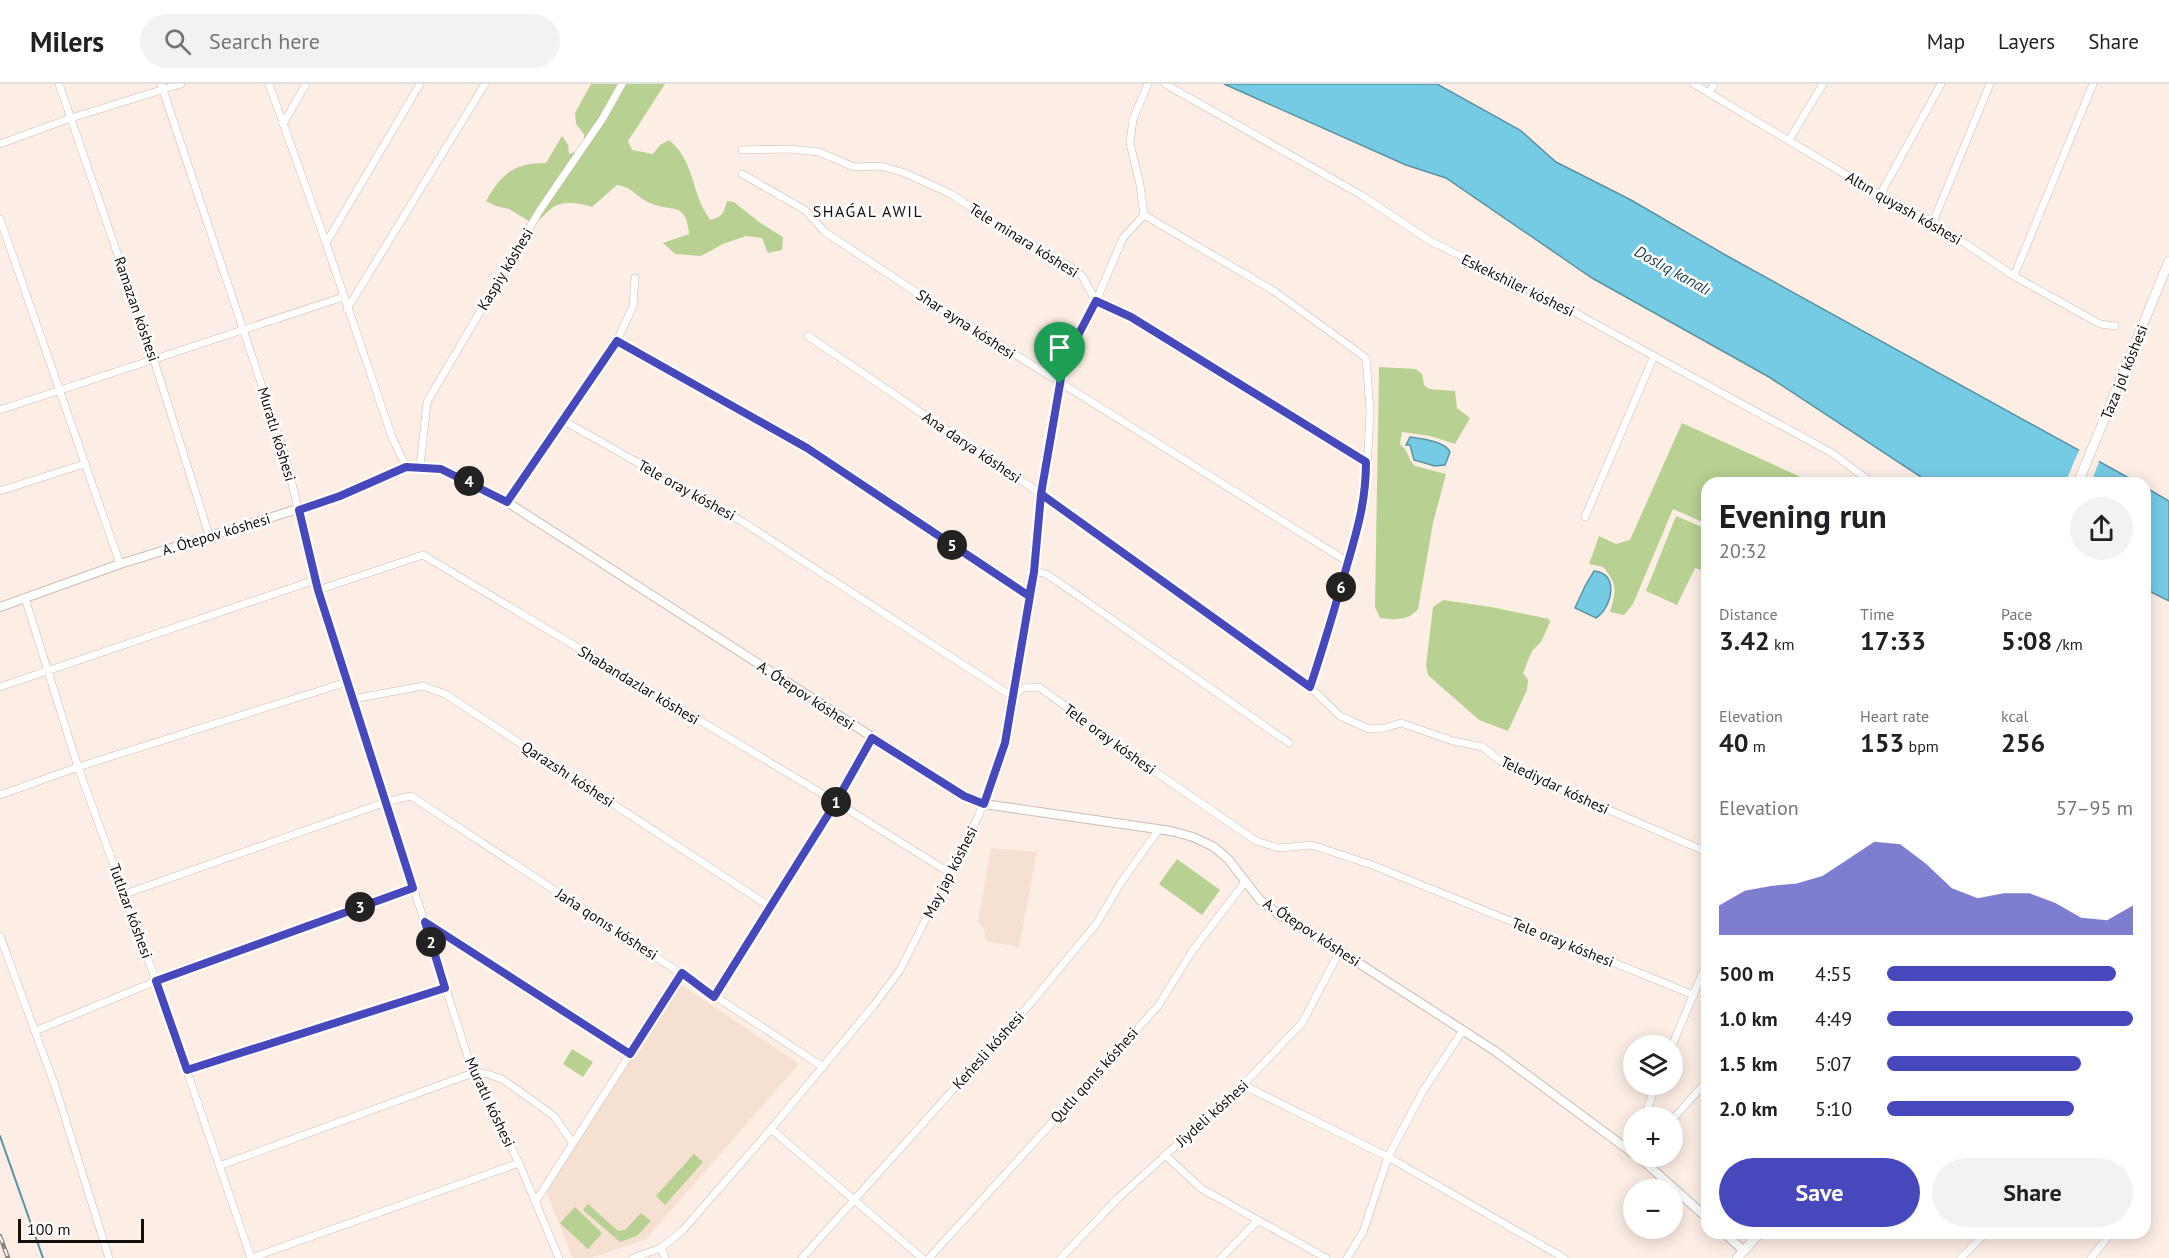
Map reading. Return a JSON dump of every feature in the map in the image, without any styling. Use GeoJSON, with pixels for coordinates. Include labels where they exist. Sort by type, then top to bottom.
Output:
{"type":"FeatureCollection","features":[{"type":"Feature","properties":{"kind":"main road","name":"Taza jol kóshesi"},"geometry":{"type":"LineString","coordinates":[[2081,477],[2169,261]]}},
{"type":"Feature","properties":{"kind":"main road"},"geometry":{"type":"LineString","coordinates":[[1752,1258],[1740,1254],[1754,1239]]}},
{"type":"Feature","properties":{"kind":"street","name":"Ramazan kóshesi"},"geometry":{"type":"LineString","coordinates":[[59,84],[154,360],[209,535]]}},
{"type":"Feature","properties":{"kind":"street"},"geometry":{"type":"LineString","coordinates":[[0,144],[162,87],[181,84]]}},
{"type":"Feature","properties":{"kind":"street"},"geometry":{"type":"LineString","coordinates":[[269,84],[392,438],[406,467]]}},
{"type":"Feature","properties":{"kind":"street"},"geometry":{"type":"LineString","coordinates":[[283,124],[306,84]]}},
{"type":"Feature","properties":{"kind":"street"},"geometry":{"type":"LineString","coordinates":[[326,243],[420,84]]}},
{"type":"Feature","properties":{"kind":"street"},"geometry":{"type":"LineString","coordinates":[[347,309],[485,84]]}},
{"type":"Feature","properties":{"kind":"street","name":"Kaspiy kóshesi"},"geometry":{"type":"LineString","coordinates":[[420,467],[427,402],[540,210],[603,118],[622,84]]}},
{"type":"Feature","properties":{"kind":"street"},"geometry":{"type":"LineString","coordinates":[[1148,84],[1133,119],[1130,143],[1144,215],[1274,291],[1366,358],[1370,411],[1366,493],[1333,618],[1310,687]]}},
{"type":"Feature","properties":{"kind":"street","name":"Eskekshiler kóshesi"},"geometry":{"type":"LineString","coordinates":[[1166,84],[1361,195],[1430,241],[1563,306],[1832,453],[1864,477]]}},
{"type":"Feature","properties":{"kind":"street","name":"Altın quyash kóshesi"},"geometry":{"type":"LineString","coordinates":[[1694,84],[1880,195],[1933,222],[2014,276],[2100,324],[2115,326]]}},
{"type":"Feature","properties":{"kind":"street"},"geometry":{"type":"LineString","coordinates":[[1709,93],[1714,84]]}},
{"type":"Feature","properties":{"kind":"street"},"geometry":{"type":"LineString","coordinates":[[1789,140],[1823,84]]}},
{"type":"Feature","properties":{"kind":"street"},"geometry":{"type":"LineString","coordinates":[[1880,195],[1941,84]]}},
{"type":"Feature","properties":{"kind":"street"},"geometry":{"type":"LineString","coordinates":[[1933,222],[1990,84]]}},
{"type":"Feature","properties":{"kind":"street"},"geometry":{"type":"LineString","coordinates":[[2014,276],[2093,84]]}},
{"type":"Feature","properties":{"kind":"street","name":"Muratlı kóshesi"},"geometry":{"type":"LineString","coordinates":[[162,87],[285,456],[318,590],[473,1073],[519,1163],[559,1258]]}},
{"type":"Feature","properties":{"kind":"street","name":"Tele minara kóshesi"},"geometry":{"type":"LineString","coordinates":[[742,150],[789,149],[819,152],[854,167],[881,166],[905,174],[951,194],[1019,239],[1069,266],[1082,276],[1096,301]]}},
{"type":"Feature","properties":{"kind":"street","name":"Shar ayna kóshesi"},"geometry":{"type":"LineString","coordinates":[[742,174],[804,210],[825,232],[1060,384],[1348,562]]}},
{"type":"Feature","properties":{"kind":"street","name":"May jap kóshesi"},"geometry":{"type":"LineString","coordinates":[[633,1258],[661,1248],[683,1230],[823,1067],[900,970],[984,804],[1005,743],[1034,572],[1041,494],[1063,364],[1096,301],[1123,238],[1144,215]]}},
{"type":"Feature","properties":{"kind":"street"},"geometry":{"type":"LineString","coordinates":[[0,219],[120,564]]}},
{"type":"Feature","properties":{"kind":"street"},"geometry":{"type":"LineString","coordinates":[[507,502],[617,341],[633,306],[635,278]]}},
{"type":"Feature","properties":{"kind":"street"},"geometry":{"type":"LineString","coordinates":[[0,410],[343,297]]}},
{"type":"Feature","properties":{"kind":"street"},"geometry":{"type":"LineString","coordinates":[[1096,301],[1131,317],[1366,462]]}},
{"type":"Feature","properties":{"kind":"street","name":"Ana darya kóshesi"},"geometry":{"type":"LineString","coordinates":[[808,336],[1041,494],[1310,687]]}},
{"type":"Feature","properties":{"kind":"street"},"geometry":{"type":"LineString","coordinates":[[617,341],[807,448],[1029,596]]}},
{"type":"Feature","properties":{"kind":"street"},"geometry":{"type":"LineString","coordinates":[[1585,517],[1654,356]]}},
{"type":"Feature","properties":{"kind":"street","name":"Tele oray kóshesi"},"geometry":{"type":"LineString","coordinates":[[564,421],[743,522],[1013,697],[1023,688],[1039,687],[1150,768],[1256,841],[1279,848],[1312,845],[1372,865],[1694,995]]}},
{"type":"Feature","properties":{"kind":"street"},"geometry":{"type":"LineString","coordinates":[[0,491],[84,464]]}},
{"type":"Feature","properties":{"kind":"street","name":"A. Ótepov kóshesi"},"geometry":{"type":"LineString","coordinates":[[0,607],[120,564],[340,496],[406,467],[441,469],[507,502],[964,796],[984,804],[1159,829],[1193,837],[1214,847],[1228,859],[1260,900],[1278,914],[1340,951],[1495,1051],[1623,1146]]}},
{"type":"Feature","properties":{"kind":"street","name":"Shabandazlar kóshesi"},"geometry":{"type":"LineString","coordinates":[[318,590],[423,555],[836,802],[950,873]]}},
{"type":"Feature","properties":{"kind":"street"},"geometry":{"type":"LineString","coordinates":[[1034,572],[1044,573],[1057,581],[1289,743]]}},
{"type":"Feature","properties":{"kind":"street"},"geometry":{"type":"LineString","coordinates":[[0,687],[315,580]]}},
{"type":"Feature","properties":{"kind":"street","name":"Tutlızar kóshesi"},"geometry":{"type":"LineString","coordinates":[[25,598],[46,671],[78,767],[156,981],[251,1258]]}},
{"type":"Feature","properties":{"kind":"street"},"geometry":{"type":"LineString","coordinates":[[0,795],[78,767],[347,682]]}},
{"type":"Feature","properties":{"kind":"street","name":"Qarazshı kóshesi"},"geometry":{"type":"LineString","coordinates":[[353,699],[423,686],[445,694],[769,906]]}},
{"type":"Feature","properties":{"kind":"street","name":"Telediydar kóshesi"},"geometry":{"type":"LineString","coordinates":[[1310,687],[1340,716],[1369,729],[1386,728],[1401,723],[1453,741],[1483,747],[1516,770],[1701,849]]}},
{"type":"Feature","properties":{"kind":"street"},"geometry":{"type":"LineString","coordinates":[[714,997],[836,802],[872,738]]}},
{"type":"Feature","properties":{"kind":"street","name":"Jańa qonıs kóshesi"},"geometry":{"type":"LineString","coordinates":[[125,894],[386,802],[411,796],[823,1067]]}},
{"type":"Feature","properties":{"kind":"street","name":"Keńesli kóshesi"},"geometry":{"type":"LineString","coordinates":[[802,1258],[1029,1004],[1089,932],[1159,829]]}},
{"type":"Feature","properties":{"kind":"street","name":"Qutlı qonıs kóshesi"},"geometry":{"type":"LineString","coordinates":[[929,1258],[1158,1005],[1193,950],[1245,882]]}},
{"type":"Feature","properties":{"kind":"street"},"geometry":{"type":"LineString","coordinates":[[35,1031],[156,981],[413,888]]}},
{"type":"Feature","properties":{"kind":"street"},"geometry":{"type":"LineString","coordinates":[[425,922],[630,1054]]}},
{"type":"Feature","properties":{"kind":"street"},"geometry":{"type":"LineString","coordinates":[[0,936],[55,1086],[109,1258]]}},
{"type":"Feature","properties":{"kind":"street","name":"Jiydeli kóshesi"},"geometry":{"type":"LineString","coordinates":[[1061,1258],[1117,1199],[1243,1085],[1302,1023],[1340,951]]}},
{"type":"Feature","properties":{"kind":"street"},"geometry":{"type":"LineString","coordinates":[[536,1201],[682,973]]}},
{"type":"Feature","properties":{"kind":"street"},"geometry":{"type":"LineString","coordinates":[[1677,1035],[1701,977]]}},
{"type":"Feature","properties":{"kind":"street"},"geometry":{"type":"LineString","coordinates":[[187,1070],[445,988]]}},
{"type":"Feature","properties":{"kind":"street"},"geometry":{"type":"LineString","coordinates":[[1347,1258],[1363,1232],[1388,1157],[1423,1091],[1463,1030]]}},
{"type":"Feature","properties":{"kind":"street"},"geometry":{"type":"LineString","coordinates":[[219,1166],[473,1073],[488,1074],[502,1079],[554,1116],[572,1142]]}},
{"type":"Feature","properties":{"kind":"street"},"geometry":{"type":"LineString","coordinates":[[1243,1085],[1388,1157],[1564,1258]]}},
{"type":"Feature","properties":{"kind":"street"},"geometry":{"type":"LineString","coordinates":[[1683,1108],[1701,1088]]}},
{"type":"Feature","properties":{"kind":"street"},"geometry":{"type":"LineString","coordinates":[[771,1129],[922,1258]]}},
{"type":"Feature","properties":{"kind":"street"},"geometry":{"type":"LineString","coordinates":[[1166,1155],[1202,1189],[1326,1258]]}},
{"type":"Feature","properties":{"kind":"street"},"geometry":{"type":"LineString","coordinates":[[251,1258],[519,1163]]}},
{"type":"Feature","properties":{"kind":"street"},"geometry":{"type":"LineString","coordinates":[[1653,1167],[1701,1212]]}},
{"type":"Feature","properties":{"kind":"street"},"geometry":{"type":"LineString","coordinates":[[1221,1258],[1257,1221]]}},
{"type":"Feature","properties":{"kind":"street"},"geometry":{"type":"LineString","coordinates":[[1729,1239],[1740,1254]]}},
{"type":"Feature","properties":{"kind":"street"},"geometry":{"type":"LineString","coordinates":[[1961,1258],[1980,1239]]}},
{"type":"Feature","properties":{"kind":"street"},"geometry":{"type":"LineString","coordinates":[[2091,1258],[2106,1239]]}},
{"type":"Feature","properties":{"kind":"street"},"geometry":{"type":"LineString","coordinates":[[661,1248],[665,1258]]}},
{"type":"Feature","properties":{"kind":"shaded area"},"geometry":{"type":"Polygon","coordinates":[[[991,848],[1037,852],[1019,947],[985,941],[985,931],[978,922],[991,848]]]}},
{"type":"Feature","properties":{"kind":"shaded area"},"geometry":{"type":"Polygon","coordinates":[[[680,984],[799,1064],[645,1240],[591,1258],[573,1258],[546,1191],[680,984]]]}},
{"type":"Feature","properties":{"kind":"green space"},"geometry":{"type":"Polygon","coordinates":[[[591,84],[665,84],[628,141],[632,150],[653,154],[660,145],[669,140],[685,159],[700,202],[710,220],[722,214],[727,201],[734,202],[783,237],[782,250],[768,253],[762,238],[746,236],[723,244],[701,256],[675,254],[663,243],[689,234],[685,216],[677,210],[650,203],[627,188],[617,185],[592,207],[577,203],[556,205],[541,219],[532,223],[509,209],[486,201],[498,183],[510,172],[525,165],[546,163],[562,136],[568,145],[569,154],[584,149],[584,134],[576,124],[575,113],[591,84]]]}},
{"type":"Feature","properties":{"kind":"green space"},"geometry":{"type":"Polygon","coordinates":[[[1379,367],[1416,369],[1422,374],[1424,385],[1429,389],[1455,391],[1457,408],[1470,418],[1455,444],[1430,436],[1402,432],[1400,444],[1415,466],[1446,474],[1433,523],[1418,609],[1406,618],[1396,619],[1380,618],[1375,607],[1379,367]]]}},
{"type":"Feature","properties":{"kind":"green space"},"geometry":{"type":"Polygon","coordinates":[[[1682,423],[1801,477],[1701,477],[1701,521],[1673,509],[1633,604],[1624,615],[1610,612],[1614,593],[1611,578],[1603,567],[1589,564],[1599,536],[1616,544],[1630,540],[1682,423]]]}},
{"type":"Feature","properties":{"kind":"green space"},"geometry":{"type":"Polygon","coordinates":[[[1676,516],[1701,526],[1701,570],[1695,568],[1677,605],[1646,591],[1676,516]]]}},
{"type":"Feature","properties":{"kind":"green space"},"geometry":{"type":"Polygon","coordinates":[[[1443,600],[1549,619],[1550,622],[1541,642],[1532,651],[1523,673],[1528,680],[1527,690],[1508,731],[1479,720],[1428,675],[1426,666],[1433,607],[1443,600]]]}},
{"type":"Feature","properties":{"kind":"green space"},"geometry":{"type":"Polygon","coordinates":[[[1177,859],[1220,890],[1202,915],[1159,884],[1177,859]]]}},
{"type":"Feature","properties":{"kind":"green space"},"geometry":{"type":"Polygon","coordinates":[[[572,1049],[593,1062],[583,1077],[563,1064],[572,1049]]]}},
{"type":"Feature","properties":{"kind":"green space"},"geometry":{"type":"Polygon","coordinates":[[[694,1154],[703,1162],[665,1205],[656,1196],[694,1154]]]}},
{"type":"Feature","properties":{"kind":"green space"},"geometry":{"type":"Polygon","coordinates":[[[588,1204],[618,1231],[625,1230],[641,1213],[651,1221],[637,1236],[620,1242],[583,1210],[588,1204]]]}},
{"type":"Feature","properties":{"kind":"green space"},"geometry":{"type":"Polygon","coordinates":[[[575,1207],[602,1233],[588,1249],[560,1223],[575,1207]]]}},
{"type":"Feature","properties":{"kind":"water","name":"Doslıq kanalı"},"geometry":{"type":"Polygon","coordinates":[[[1224,84],[1437,84],[1520,130],[1556,162],[1631,200],[1729,257],[2127,477],[1921,477],[1769,377],[1592,278],[1446,178],[1406,165],[1224,84]]]}},
{"type":"Feature","properties":{"kind":"water"},"geometry":{"type":"Polygon","coordinates":[[[1410,437],[1433,441],[1447,448],[1450,452],[1445,465],[1435,466],[1414,460],[1410,445],[1406,445],[1410,437]]]}},
{"type":"Feature","properties":{"kind":"water"},"geometry":{"type":"Polygon","coordinates":[[[2151,490],[2169,501],[2169,601],[2151,592],[2151,490]]]}},
{"type":"Feature","properties":{"kind":"water"},"geometry":{"type":"Polygon","coordinates":[[[1594,571],[1608,578],[1611,592],[1606,607],[1596,618],[1575,608],[1594,571]]]}},
{"type":"Feature","properties":{"kind":"pier"},"geometry":{"type":"Polygon","coordinates":[[[2080,448],[2100,459],[2093,477],[2068,477],[2080,448]]]}},
{"type":"Feature","properties":{"kind":"waterway"},"geometry":{"type":"LineString","coordinates":[[0,1136],[43,1258]]}},
{"type":"Feature","properties":{"kind":"railway"},"geometry":{"type":"LineString","coordinates":[[0,1236],[8,1258]]}},
{"type":"Feature","properties":{"kind":"district","name":"SHAǴAL AWIL"},"geometry":{"type":"Point","coordinates":[868,211]}},
{"type":"Feature","properties":{"kind":"route"},"geometry":{"type":"LineString","coordinates":[[1060,384],[1041,494],[1034,572],[1005,743],[984,804],[964,796],[872,738],[836,802],[714,997],[682,973],[630,1054],[425,922],[445,988],[187,1070],[156,981],[413,888],[318,590],[299,510],[340,496],[406,467],[441,469],[507,502],[617,341],[807,448],[1029,596],[1034,572],[1041,494],[1310,687],[1333,618],[1354,542],[1366,493],[1366,462],[1131,317],[1096,301],[1063,364],[1060,384]]}}]}
